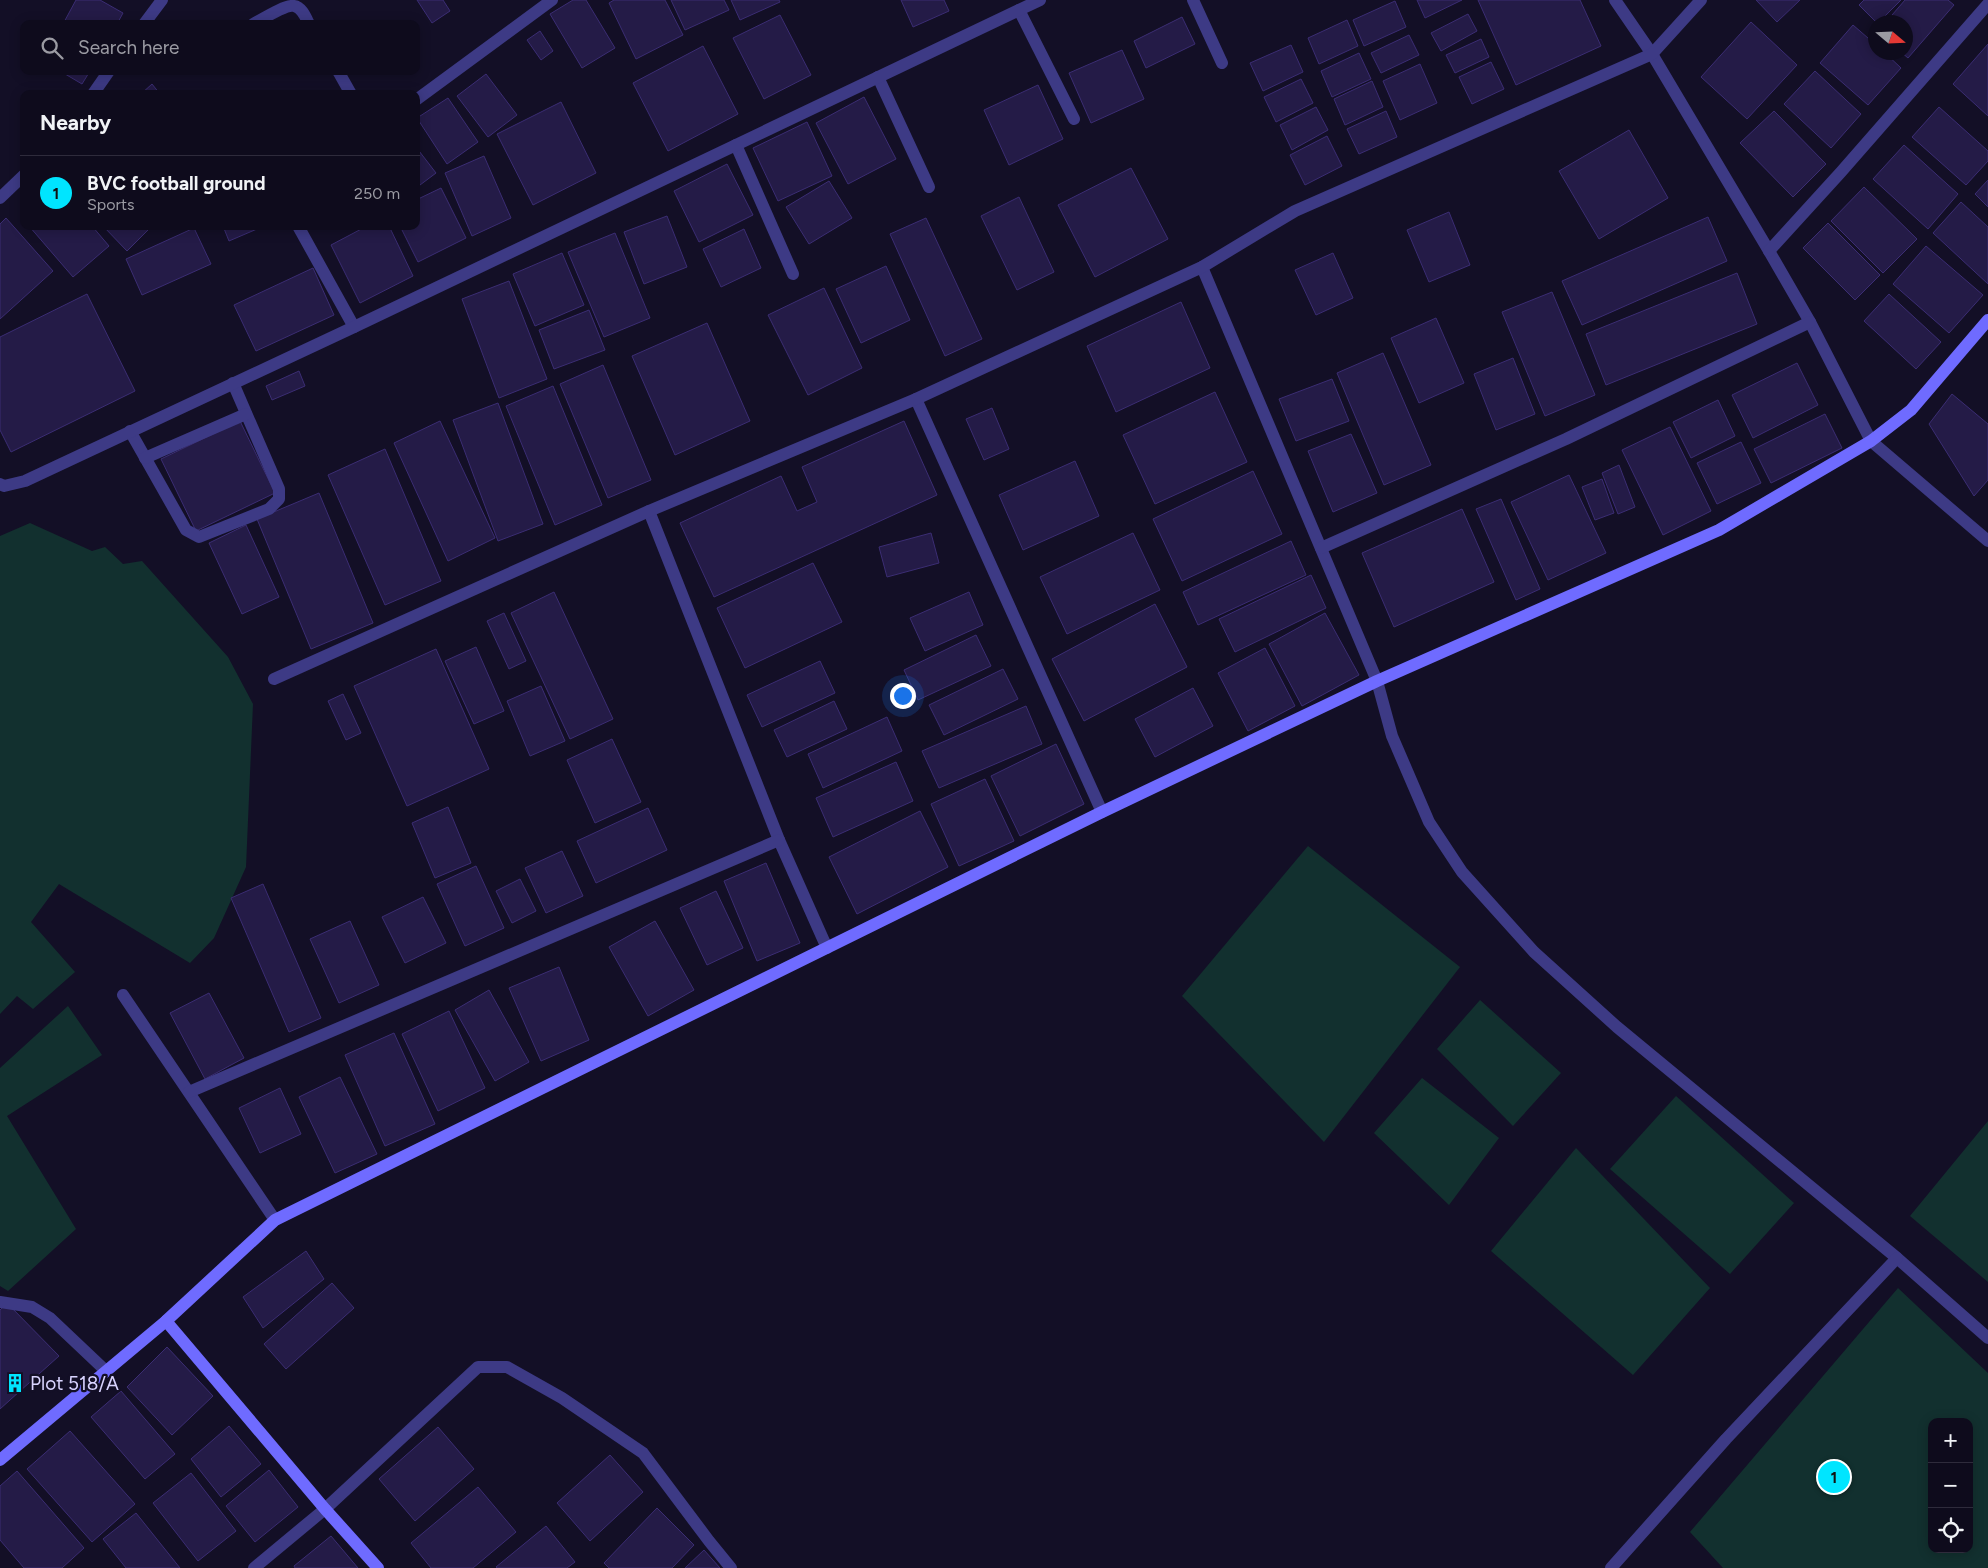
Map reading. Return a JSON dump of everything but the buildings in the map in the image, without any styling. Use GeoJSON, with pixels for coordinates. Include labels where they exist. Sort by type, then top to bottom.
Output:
{"type":"FeatureCollection","features":[{"type":"Feature","properties":{"kind":"street"},"geometry":{"type":"LineString","coordinates":[[420,97],[552,0]]}},
{"type":"Feature","properties":{"kind":"street"},"geometry":{"type":"LineString","coordinates":[[0,484],[4,486],[25,481],[354,327],[1040,0]]}},
{"type":"Feature","properties":{"kind":"street"},"geometry":{"type":"LineString","coordinates":[[1193,0],[1222,63]]}},
{"type":"Feature","properties":{"kind":"street"},"geometry":{"type":"LineString","coordinates":[[1615,0],[1652,54],[1770,251],[1810,322],[1871,442],[1988,541]]}},
{"type":"Feature","properties":{"kind":"street"},"geometry":{"type":"LineString","coordinates":[[274,679],[649,511],[916,399],[1202,267],[1295,211],[1652,54],[1701,0]]}},
{"type":"Feature","properties":{"kind":"street"},"geometry":{"type":"LineString","coordinates":[[147,20],[159,1]]}},
{"type":"Feature","properties":{"kind":"street"},"geometry":{"type":"LineString","coordinates":[[1770,251],[1985,5]]}},
{"type":"Feature","properties":{"kind":"street"},"geometry":{"type":"LineString","coordinates":[[261,20],[287,6],[294,6],[301,10],[307,20]]}},
{"type":"Feature","properties":{"kind":"street"},"geometry":{"type":"LineString","coordinates":[[1019,10],[1074,119]]}},
{"type":"Feature","properties":{"kind":"street"},"geometry":{"type":"LineString","coordinates":[[96,90],[106,75]]}},
{"type":"Feature","properties":{"kind":"street"},"geometry":{"type":"LineString","coordinates":[[340,75],[349,90]]}},
{"type":"Feature","properties":{"kind":"street"},"geometry":{"type":"LineString","coordinates":[[878,77],[928,187]]}},
{"type":"Feature","properties":{"kind":"street"},"geometry":{"type":"LineString","coordinates":[[736,145],[793,274]]}},
{"type":"Feature","properties":{"kind":"street"},"geometry":{"type":"LineString","coordinates":[[0,198],[20,179]]}},
{"type":"Feature","properties":{"kind":"street"},"geometry":{"type":"LineString","coordinates":[[300,230],[354,327]]}},
{"type":"Feature","properties":{"kind":"street"},"geometry":{"type":"LineString","coordinates":[[1202,267],[1377,681],[1392,736],[1429,822],[1462,872],[1534,952],[1617,1027],[1896,1258],[1988,1338]]}},
{"type":"Feature","properties":{"kind":"street"},"geometry":{"type":"LineString","coordinates":[[0,1460],[166,1322],[275,1220],[1102,812],[1377,681],[1719,530],[1871,442],[1911,410],[1988,320]]}},
{"type":"Feature","properties":{"kind":"street"},"geometry":{"type":"LineString","coordinates":[[1321,548],[1566,439],[1810,322]]}},
{"type":"Feature","properties":{"kind":"street"},"geometry":{"type":"LineString","coordinates":[[130,431],[186,530],[199,537],[269,509],[279,499],[279,489],[233,383]]}},
{"type":"Feature","properties":{"kind":"street"},"geometry":{"type":"LineString","coordinates":[[916,399],[1102,812]]}},
{"type":"Feature","properties":{"kind":"street"},"geometry":{"type":"LineString","coordinates":[[145,458],[246,414]]}},
{"type":"Feature","properties":{"kind":"street"},"geometry":{"type":"LineString","coordinates":[[649,511],[779,840],[827,948]]}},
{"type":"Feature","properties":{"kind":"street"},"geometry":{"type":"LineString","coordinates":[[189,1092],[779,840]]}},
{"type":"Feature","properties":{"kind":"street"},"geometry":{"type":"LineString","coordinates":[[124,995],[275,1220]]}},
{"type":"Feature","properties":{"kind":"street"},"geometry":{"type":"LineString","coordinates":[[1611,1568],[1726,1438],[1896,1258]]}},
{"type":"Feature","properties":{"kind":"street"},"geometry":{"type":"LineString","coordinates":[[0,1302],[32,1307],[50,1318],[106,1371]]}},
{"type":"Feature","properties":{"kind":"street"},"geometry":{"type":"LineString","coordinates":[[166,1322],[325,1509],[378,1568]]}},
{"type":"Feature","properties":{"kind":"street"},"geometry":{"type":"LineString","coordinates":[[254,1568],[325,1509],[478,1367],[507,1367],[562,1398],[643,1454],[708,1541],[731,1568]]}},
{"type":"Feature","properties":{"kind":"green space"},"geometry":{"type":"Polygon","coordinates":[[[30,523],[92,551],[105,547],[123,564],[142,561],[228,657],[253,704],[246,867],[214,938],[190,963],[59,884],[31,922],[75,972],[33,1009],[17,996],[0,1014],[0,536],[30,523]]]}},
{"type":"Feature","properties":{"kind":"green space"},"geometry":{"type":"Polygon","coordinates":[[[1308,846],[1460,967],[1324,1142],[1182,996],[1308,846]]]}},
{"type":"Feature","properties":{"kind":"green space"},"geometry":{"type":"Polygon","coordinates":[[[1480,1000],[1561,1073],[1513,1126],[1437,1049],[1480,1000]]]}},
{"type":"Feature","properties":{"kind":"green space"},"geometry":{"type":"Polygon","coordinates":[[[68,1006],[102,1055],[7,1116],[76,1229],[8,1291],[0,1286],[0,1068],[68,1006]]]}},
{"type":"Feature","properties":{"kind":"green space"},"geometry":{"type":"Polygon","coordinates":[[[1422,1078],[1499,1138],[1449,1205],[1374,1133],[1422,1078]]]}},
{"type":"Feature","properties":{"kind":"green space"},"geometry":{"type":"Polygon","coordinates":[[[1676,1096],[1794,1203],[1730,1274],[1610,1169],[1676,1096]]]}},
{"type":"Feature","properties":{"kind":"green space"},"geometry":{"type":"Polygon","coordinates":[[[1988,1121],[1988,1282],[1910,1216],[1988,1121]]]}},
{"type":"Feature","properties":{"kind":"green space"},"geometry":{"type":"Polygon","coordinates":[[[1576,1148],[1710,1288],[1633,1375],[1491,1251],[1576,1148]]]}},
{"type":"Feature","properties":{"kind":"green space"},"geometry":{"type":"Polygon","coordinates":[[[1898,1288],[1988,1373],[1988,1568],[1723,1568],[1690,1532],[1898,1288]]]}},
{"type":"Feature","properties":{"kind":"place","name":"Plot 518/A"},"geometry":{"type":"Point","coordinates":[15,1383]}},
{"type":"Feature","properties":{"kind":"place","name":"BVC football ground"},"geometry":{"type":"Point","coordinates":[1834,1477]}}]}
